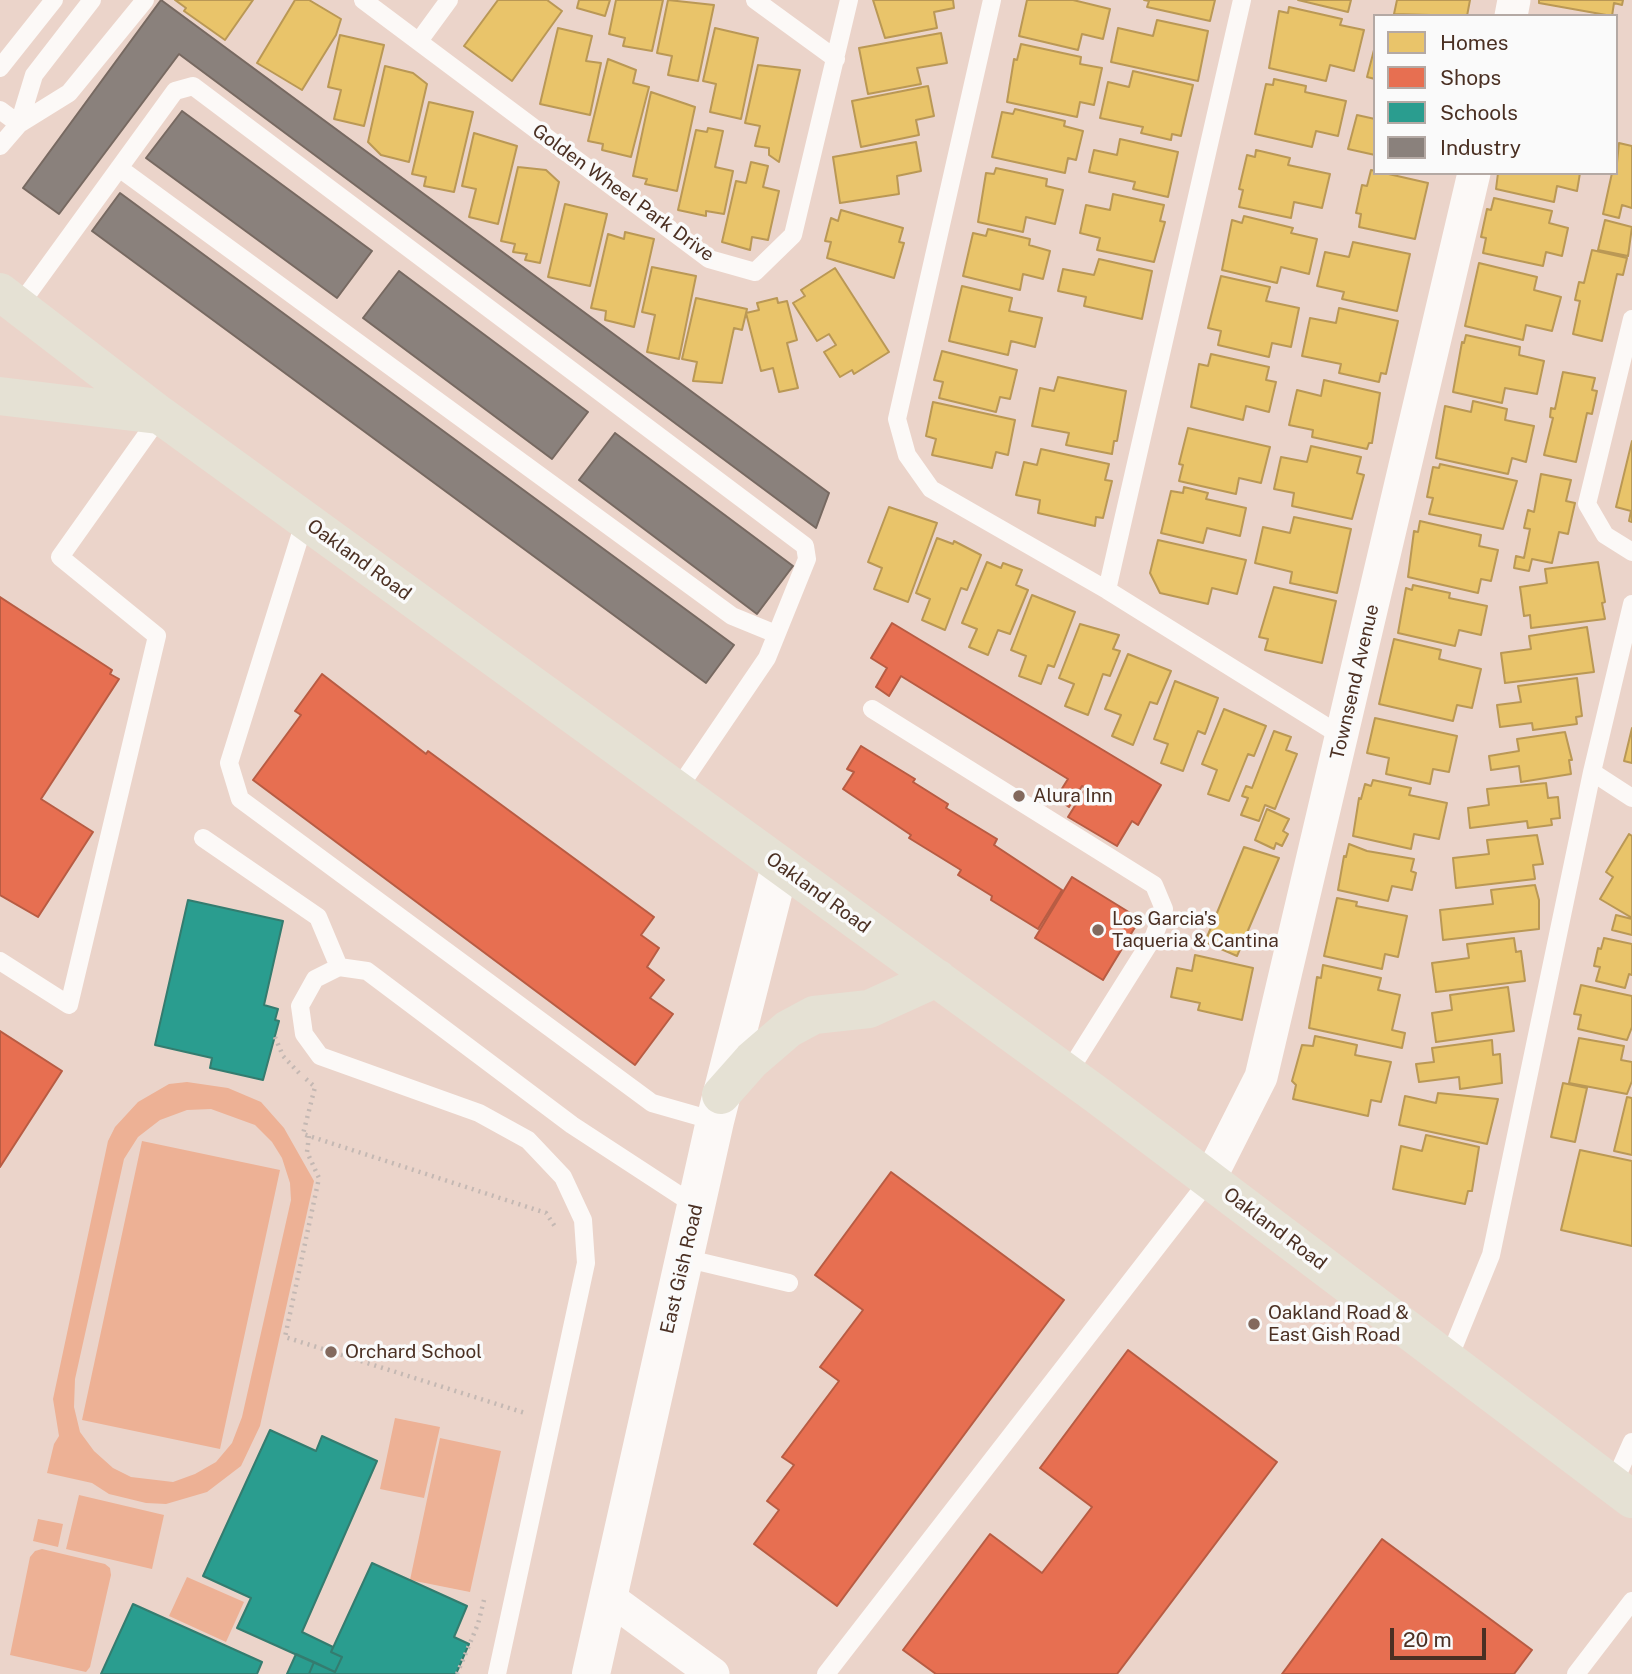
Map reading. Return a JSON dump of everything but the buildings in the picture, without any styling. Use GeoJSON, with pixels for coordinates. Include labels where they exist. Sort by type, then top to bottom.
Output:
{"type":"FeatureCollection","features":[{"type":"Feature","properties":{"kind":"main road","name":"Oakland Road"},"geometry":{"type":"LineString","coordinates":[[9,299],[160,415],[1068,1073],[1449,1358],[1623,1492]]}},
{"type":"Feature","properties":{"kind":"main road"},"geometry":{"type":"LineString","coordinates":[[0,396],[160,415]]}},
{"type":"Feature","properties":{"kind":"main road","name":"East Gish Road"},"geometry":{"type":"LineString","coordinates":[[591,1674],[718,1108],[779,866]]}},
{"type":"Feature","properties":{"kind":"main road"},"geometry":{"type":"LineString","coordinates":[[718,1108],[752,1060],[788,1029],[814,1015],[869,1009],[937,978]]}},
{"type":"Feature","properties":{"kind":"street","name":"Townsend Avenue"},"geometry":{"type":"LineString","coordinates":[[1209,1180],[1261,1077],[1474,175]]}},
{"type":"Feature","properties":{"kind":"street"},"geometry":{"type":"LineString","coordinates":[[608,1597],[713,1674]]}},
{"type":"Feature","properties":{"kind":"lane"},"geometry":{"type":"LineString","coordinates":[[2,61],[54,0]]}},
{"type":"Feature","properties":{"kind":"lane"},"geometry":{"type":"LineString","coordinates":[[19,124],[34,75],[92,0]]}},
{"type":"Feature","properties":{"kind":"lane"},"geometry":{"type":"LineString","coordinates":[[0,146],[19,124],[69,93],[145,0]]}},
{"type":"Feature","properties":{"kind":"lane","name":"Golden Wheel Park Drive"},"geometry":{"type":"LineString","coordinates":[[362,0],[709,259],[755,272],[793,235],[849,0]]}},
{"type":"Feature","properties":{"kind":"lane"},"geometry":{"type":"LineString","coordinates":[[419,41],[449,0]]}},
{"type":"Feature","properties":{"kind":"lane"},"geometry":{"type":"LineString","coordinates":[[755,0],[836,59]]}},
{"type":"Feature","properties":{"kind":"lane"},"geometry":{"type":"LineString","coordinates":[[992,0],[897,419],[907,455],[931,489],[1107,590],[1343,737]]}},
{"type":"Feature","properties":{"kind":"lane"},"geometry":{"type":"LineString","coordinates":[[1107,590],[1242,0]]}},
{"type":"Feature","properties":{"kind":"lane"},"geometry":{"type":"LineString","coordinates":[[9,299],[119,168],[175,91],[193,86],[805,546],[807,559],[767,658],[678,789]]}},
{"type":"Feature","properties":{"kind":"lane"},"geometry":{"type":"LineString","coordinates":[[0,110],[19,124]]}},
{"type":"Feature","properties":{"kind":"lane"},"geometry":{"type":"LineString","coordinates":[[119,168],[732,616],[776,634]]}},
{"type":"Feature","properties":{"kind":"lane"},"geometry":{"type":"LineString","coordinates":[[1632,319],[1587,504],[1605,535],[1632,552]]}},
{"type":"Feature","properties":{"kind":"lane"},"geometry":{"type":"LineString","coordinates":[[0,961],[69,1005],[157,636],[60,557],[160,415]]}},
{"type":"Feature","properties":{"kind":"lane"},"geometry":{"type":"LineString","coordinates":[[305,520],[229,764],[240,799],[652,1103],[718,1108]]}},
{"type":"Feature","properties":{"kind":"lane"},"geometry":{"type":"LineString","coordinates":[[1449,1358],[1491,1255],[1592,772],[1632,604]]}},
{"type":"Feature","properties":{"kind":"lane"},"geometry":{"type":"LineString","coordinates":[[872,709],[1154,885],[1164,909],[1154,936],[1068,1073]]}},
{"type":"Feature","properties":{"kind":"lane"},"geometry":{"type":"LineString","coordinates":[[1592,772],[1632,798]]}},
{"type":"Feature","properties":{"kind":"lane"},"geometry":{"type":"LineString","coordinates":[[203,838],[318,917],[339,967]]}},
{"type":"Feature","properties":{"kind":"lane"},"geometry":{"type":"LineString","coordinates":[[498,1674],[586,1263],[583,1220],[563,1177],[528,1140],[479,1113],[320,1056],[304,1034],[300,1006],[315,979],[339,967],[367,971],[572,1125],[696,1206]]}},
{"type":"Feature","properties":{"kind":"lane"},"geometry":{"type":"LineString","coordinates":[[826,1674],[1209,1180]]}},
{"type":"Feature","properties":{"kind":"lane"},"geometry":{"type":"LineString","coordinates":[[684,1258],[789,1283]]}},
{"type":"Feature","properties":{"kind":"lane"},"geometry":{"type":"LineString","coordinates":[[1623,1492],[1632,1441]]}},
{"type":"Feature","properties":{"kind":"lane"},"geometry":{"type":"LineString","coordinates":[[1576,1674],[1632,1601]]}},
{"type":"Feature","properties":{"kind":"path"},"geometry":{"type":"LineString","coordinates":[[275,1037],[283,1056],[315,1087],[303,1134],[546,1213],[559,1233]]}},
{"type":"Feature","properties":{"kind":"path"},"geometry":{"type":"LineString","coordinates":[[309,1136],[307,1152],[319,1178],[285,1338],[526,1413]]}},
{"type":"Feature","properties":{"kind":"path"},"geometry":{"type":"LineString","coordinates":[[523,1426],[528,1402]]}},
{"type":"Feature","properties":{"kind":"path"},"geometry":{"type":"LineString","coordinates":[[457,1674],[478,1624],[487,1587]]}},
{"type":"Feature","properties":{"kind":"shaded area"},"geometry":{"type":"Polygon","coordinates":[[[187,1082],[228,1088],[261,1102],[284,1128],[314,1181],[260,1426],[241,1466],[207,1492],[166,1504],[146,1503],[109,1494],[92,1483],[47,1473],[54,1444],[59,1436],[53,1399],[108,1141],[115,1127],[138,1102],[169,1084],[187,1082]],[[211,1109],[187,1110],[160,1120],[138,1137],[124,1159],[75,1379],[74,1407],[80,1432],[94,1451],[113,1468],[131,1477],[173,1482],[195,1474],[216,1462],[232,1443],[242,1417],[291,1200],[290,1183],[282,1158],[272,1142],[255,1125],[211,1109]]]}},
{"type":"Feature","properties":{"kind":"shaded area"},"geometry":{"type":"Polygon","coordinates":[[[142,1141],[280,1170],[220,1449],[82,1420],[142,1141]]]}},
{"type":"Feature","properties":{"kind":"shaded area"},"geometry":{"type":"Polygon","coordinates":[[[395,1418],[440,1427],[424,1498],[380,1489],[395,1418]]]}},
{"type":"Feature","properties":{"kind":"shaded area"},"geometry":{"type":"Polygon","coordinates":[[[440,1438],[501,1451],[470,1592],[410,1580],[440,1438]]]}},
{"type":"Feature","properties":{"kind":"shaded area"},"geometry":{"type":"Polygon","coordinates":[[[79,1495],[164,1515],[152,1569],[66,1549],[79,1495]]]}},
{"type":"Feature","properties":{"kind":"shaded area"},"geometry":{"type":"Polygon","coordinates":[[[38,1519],[63,1524],[58,1547],[33,1541],[38,1519]]]}},
{"type":"Feature","properties":{"kind":"shaded area"},"geometry":{"type":"Polygon","coordinates":[[[42,1549],[105,1564],[110,1568],[111,1575],[90,1667],[86,1672],[10,1655],[30,1557],[35,1551],[42,1549]]]}},
{"type":"Feature","properties":{"kind":"shaded area"},"geometry":{"type":"Polygon","coordinates":[[[187,1577],[244,1602],[226,1642],[169,1616],[187,1577]]]}},
{"type":"Feature","properties":{"kind":"place","name":"Alura Inn"},"geometry":{"type":"Point","coordinates":[1019,796]}},
{"type":"Feature","properties":{"kind":"place","name":"Los Garcia's Taqueria & Cantina"},"geometry":{"type":"Point","coordinates":[1098,930]}},
{"type":"Feature","properties":{"kind":"place","name":"Oakland Road & East Gish Road"},"geometry":{"type":"Point","coordinates":[1254,1324]}},
{"type":"Feature","properties":{"kind":"place","name":"Orchard School"},"geometry":{"type":"Point","coordinates":[331,1352]}}]}
